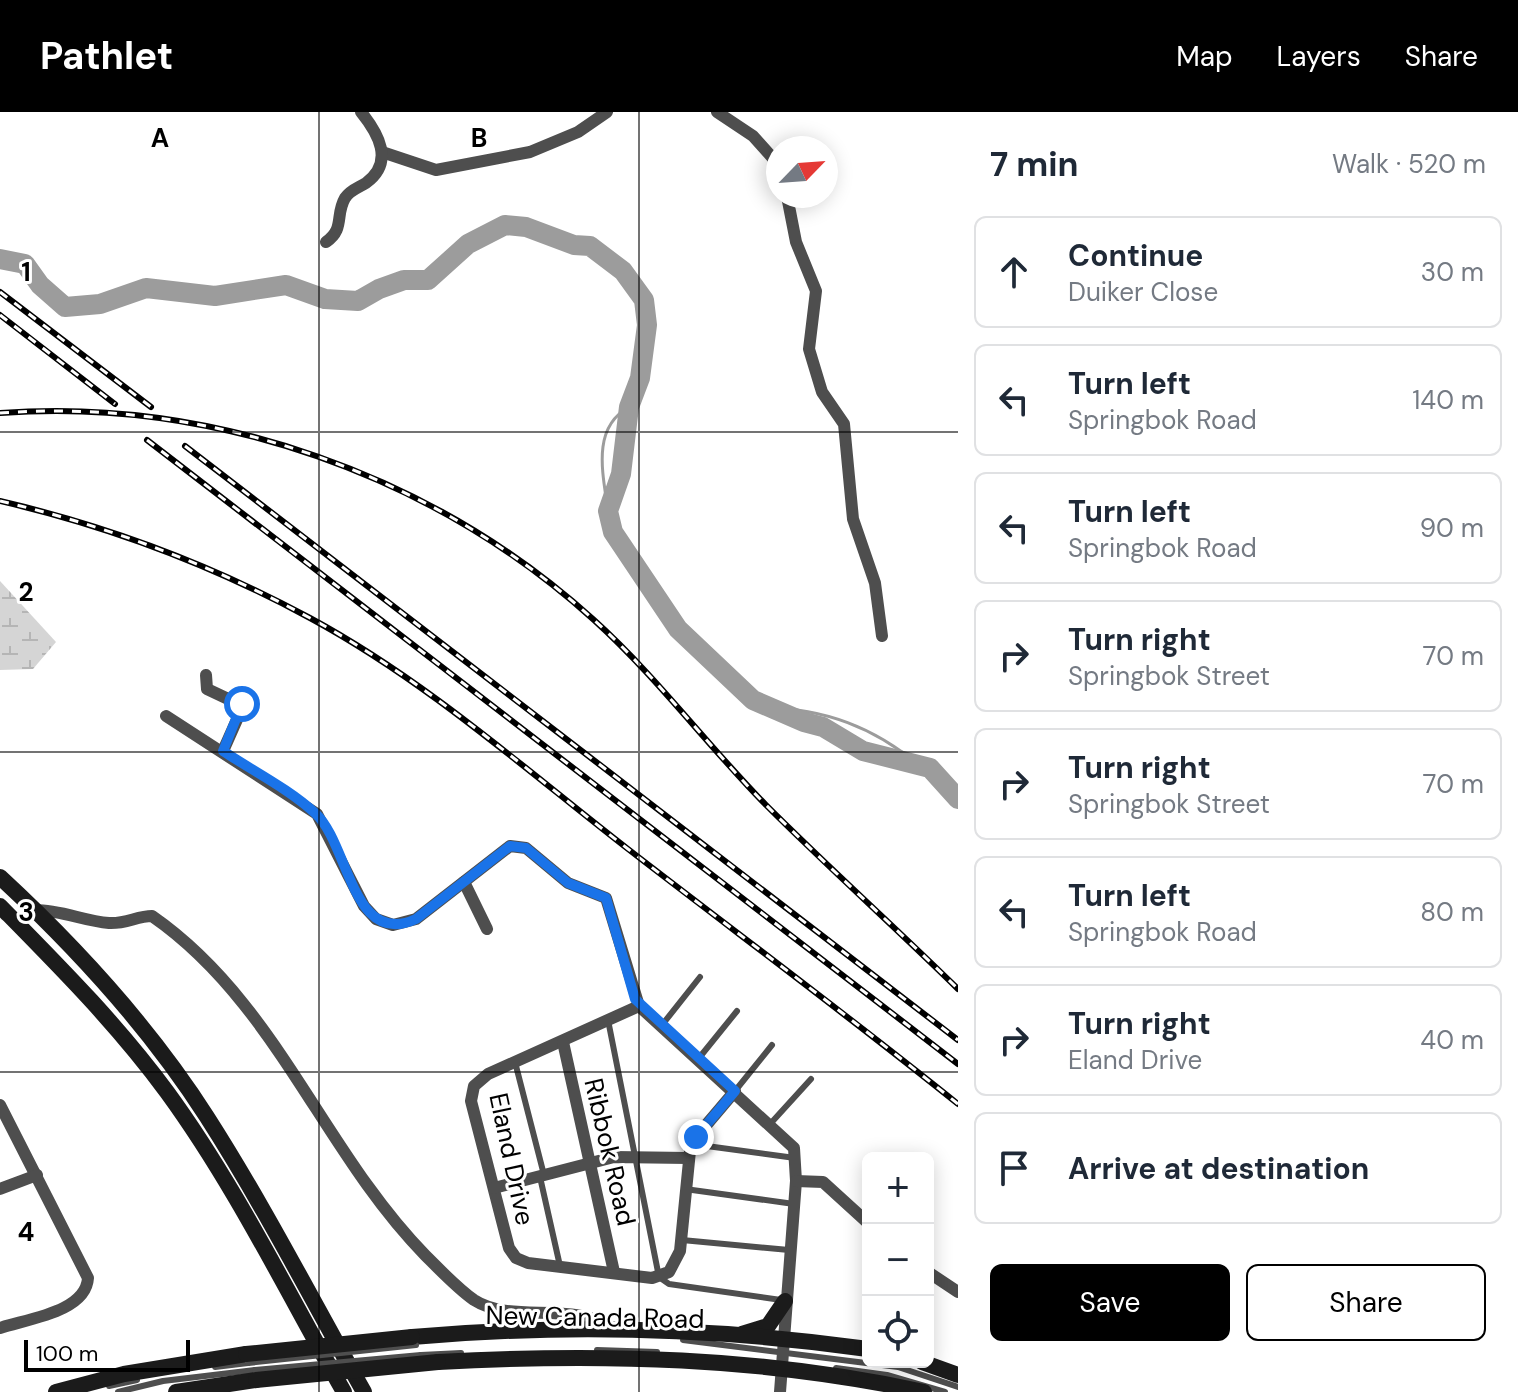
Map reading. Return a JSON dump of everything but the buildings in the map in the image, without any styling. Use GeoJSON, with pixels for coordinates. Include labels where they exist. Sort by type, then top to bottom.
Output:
{"type":"FeatureCollection","features":[{"type":"Feature","properties":{"kind":"main road"},"geometry":{"type":"LineString","coordinates":[[0,877],[126,1008],[206,1115],[364,1392]]}},
{"type":"Feature","properties":{"kind":"main road"},"geometry":{"type":"LineString","coordinates":[[0,906],[99,1005],[170,1096],[240,1207],[344,1392]]}},
{"type":"Feature","properties":{"kind":"main road"},"geometry":{"type":"LineString","coordinates":[[729,1337],[768,1326],[785,1301]]}},
{"type":"Feature","properties":{"kind":"main road","name":"New Canada Road"},"geometry":{"type":"LineString","coordinates":[[56,1392],[124,1374],[496,1330],[615,1330],[729,1337],[843,1377],[924,1392]]}},
{"type":"Feature","properties":{"kind":"main road","name":"New Canada Road"},"geometry":{"type":"LineString","coordinates":[[176,1392],[256,1375],[497,1357],[784,1354],[862,1349]]}},
{"type":"Feature","properties":{"kind":"main road"},"geometry":{"type":"LineString","coordinates":[[934,1366],[958,1375]]}},
{"type":"Feature","properties":{"kind":"street"},"geometry":{"type":"LineString","coordinates":[[326,242],[340,227],[342,204],[348,193],[376,175],[382,152],[374,125],[361,112]]}},
{"type":"Feature","properties":{"kind":"street"},"geometry":{"type":"LineString","coordinates":[[382,152],[436,170],[530,152],[578,132],[607,112]]}},
{"type":"Feature","properties":{"kind":"street"},"geometry":{"type":"LineString","coordinates":[[717,112],[753,136],[766,151]]}},
{"type":"Feature","properties":{"kind":"street"},"geometry":{"type":"LineString","coordinates":[[789,208],[796,242],[816,291],[809,349],[822,392],[844,424],[853,519],[875,583],[882,636]]}},
{"type":"Feature","properties":{"kind":"street"},"geometry":{"type":"LineString","coordinates":[[206,675],[207,689],[243,706],[223,751]]}},
{"type":"Feature","properties":{"kind":"street"},"geometry":{"type":"LineString","coordinates":[[166,716],[317,814],[364,906],[380,922],[398,925],[416,919],[504,848],[526,848],[568,883],[606,898],[639,1006],[771,1123],[792,1144],[797,1158],[780,1392]]}},
{"type":"Feature","properties":{"kind":"street"},"geometry":{"type":"LineString","coordinates":[[464,882],[487,929]]}},
{"type":"Feature","properties":{"kind":"street"},"geometry":{"type":"LineString","coordinates":[[35,910],[57,910],[107,923],[130,922],[152,916],[176,932],[253,1014],[378,1197],[424,1254],[475,1300],[503,1308],[582,1315],[603,1321],[615,1330]]}},
{"type":"Feature","properties":{"kind":"street","name":"Eland Drive"},"geometry":{"type":"LineString","coordinates":[[639,1006],[481,1077],[471,1095],[512,1254],[522,1262],[659,1277]]}},
{"type":"Feature","properties":{"kind":"street","name":"Ribbok Road"},"geometry":{"type":"LineString","coordinates":[[563,1042],[614,1272]]}},
{"type":"Feature","properties":{"kind":"street"},"geometry":{"type":"LineString","coordinates":[[659,1277],[675,1266],[682,1240],[688,1158],[692,1144],[735,1091]]}},
{"type":"Feature","properties":{"kind":"street"},"geometry":{"type":"LineString","coordinates":[[0,1105],[87,1272],[86,1289],[77,1301],[0,1328]]}},
{"type":"Feature","properties":{"kind":"street"},"geometry":{"type":"LineString","coordinates":[[0,1135],[14,1131]]}},
{"type":"Feature","properties":{"kind":"street"},"geometry":{"type":"LineString","coordinates":[[494,1188],[591,1163],[634,1156],[688,1158]]}},
{"type":"Feature","properties":{"kind":"street"},"geometry":{"type":"LineString","coordinates":[[0,1189],[37,1175]]}},
{"type":"Feature","properties":{"kind":"street"},"geometry":{"type":"LineString","coordinates":[[796,1181],[823,1182],[862,1218]]}},
{"type":"Feature","properties":{"kind":"street"},"geometry":{"type":"LineString","coordinates":[[934,1276],[958,1292]]}},
{"type":"Feature","properties":{"kind":"lane"},"geometry":{"type":"LineString","coordinates":[[662,1025],[700,977]]}},
{"type":"Feature","properties":{"kind":"lane"},"geometry":{"type":"LineString","coordinates":[[699,1058],[737,1011]]}},
{"type":"Feature","properties":{"kind":"lane"},"geometry":{"type":"LineString","coordinates":[[608,1020],[659,1277],[669,1284],[785,1301]]}},
{"type":"Feature","properties":{"kind":"lane"},"geometry":{"type":"LineString","coordinates":[[735,1091],[772,1045]]}},
{"type":"Feature","properties":{"kind":"lane"},"geometry":{"type":"LineString","coordinates":[[515,1062],[560,1266]]}},
{"type":"Feature","properties":{"kind":"lane"},"geometry":{"type":"LineString","coordinates":[[771,1123],[811,1079]]}},
{"type":"Feature","properties":{"kind":"lane"},"geometry":{"type":"LineString","coordinates":[[692,1144],[797,1158]]}},
{"type":"Feature","properties":{"kind":"lane"},"geometry":{"type":"LineString","coordinates":[[685,1189],[794,1204]]}},
{"type":"Feature","properties":{"kind":"lane"},"geometry":{"type":"LineString","coordinates":[[682,1240],[789,1250]]}},
{"type":"Feature","properties":{"kind":"lane","name":"New Canada Road"},"geometry":{"type":"LineString","coordinates":[[414,1341],[555,1335],[688,1340],[898,1367],[958,1387]]}},
{"type":"Feature","properties":{"kind":"lane","name":"New Canada Road"},"geometry":{"type":"LineString","coordinates":[[118,1392],[163,1381],[256,1375],[421,1355],[626,1350],[784,1354],[945,1392]]}},
{"type":"Feature","properties":{"kind":"lane","name":"New Canada Road"},"geometry":{"type":"LineString","coordinates":[[86,1392],[247,1358]]}},
{"type":"Feature","properties":{"kind":"green space"},"geometry":{"type":"Polygon","coordinates":[[[0,581],[56,642],[33,669],[0,670],[0,581]]]}},
{"type":"Feature","properties":{"kind":"waterway"},"geometry":{"type":"LineString","coordinates":[[0,259],[25,264],[40,285],[65,307],[100,304],[146,288],[215,296],[286,285],[325,299],[358,301],[404,280],[428,280],[468,244],[505,225],[526,227],[574,245],[590,246],[623,271],[644,300],[647,325],[640,378],[629,407],[621,474],[608,511],[613,532],[678,629],[753,700],[823,727],[863,751],[930,768],[958,799]]}},
{"type":"Feature","properties":{"kind":"waterway"},"geometry":{"type":"LineString","coordinates":[[608,511],[602,467],[604,439],[617,416],[629,407]]}},
{"type":"Feature","properties":{"kind":"waterway"},"geometry":{"type":"LineString","coordinates":[[764,707],[808,712],[848,723],[885,741],[920,766]]}},
{"type":"Feature","properties":{"kind":"railway"},"geometry":{"type":"LineString","coordinates":[[0,292],[151,407]]}},
{"type":"Feature","properties":{"kind":"railway"},"geometry":{"type":"LineString","coordinates":[[0,315],[115,404]]}},
{"type":"Feature","properties":{"kind":"railway"},"geometry":{"type":"LineString","coordinates":[[0,413],[80,411],[161,418],[240,433],[318,456],[393,487],[464,525],[532,569],[594,620],[766,805],[958,989]]}},
{"type":"Feature","properties":{"kind":"railway"},"geometry":{"type":"LineString","coordinates":[[147,440],[958,1064]]}},
{"type":"Feature","properties":{"kind":"railway"},"geometry":{"type":"LineString","coordinates":[[185,446],[958,1040]]}},
{"type":"Feature","properties":{"kind":"railway"},"geometry":{"type":"LineString","coordinates":[[0,501],[80,522],[197,564],[273,599],[352,642],[474,727],[958,1104]]}},
{"type":"Feature","properties":{"kind":"route"},"geometry":{"type":"LineString","coordinates":[[242,704],[223,751],[317,814],[364,906],[380,922],[398,925],[423,915],[510,846],[526,848],[574,887],[606,898],[639,1006],[735,1091],[696,1137]]}}]}
